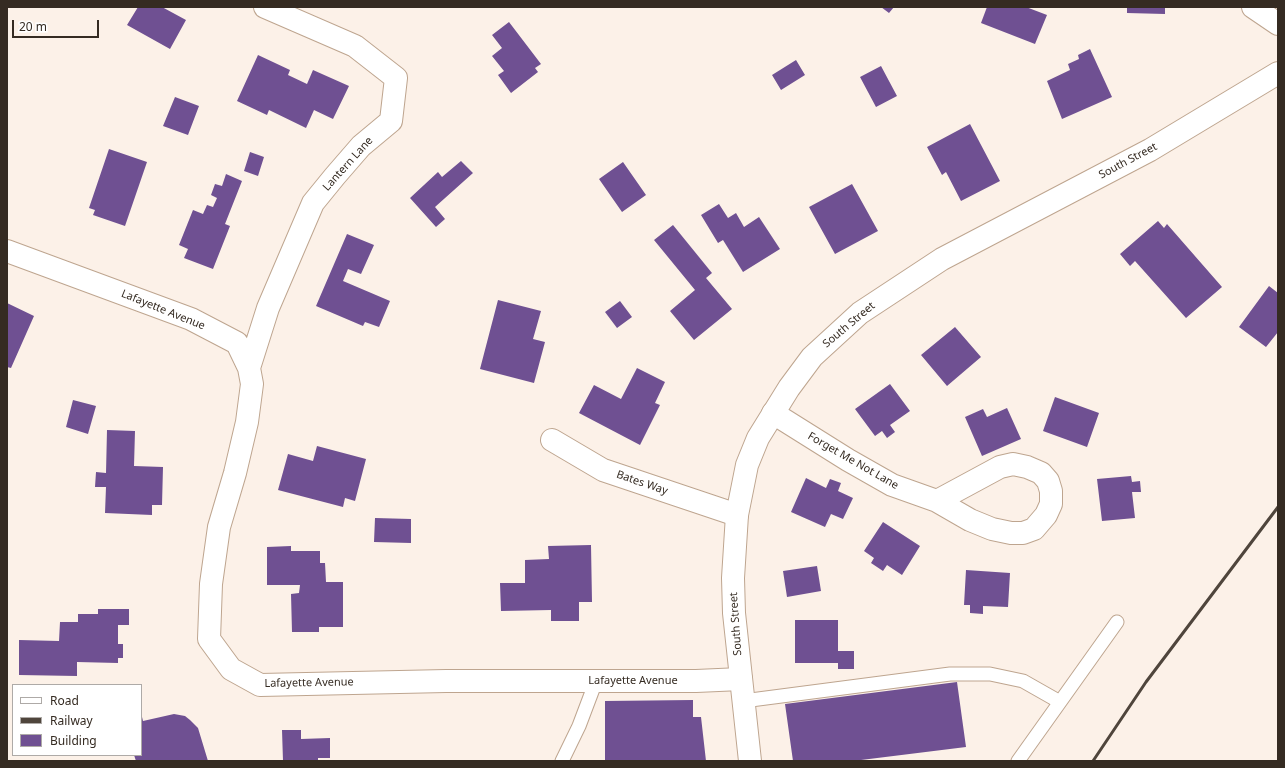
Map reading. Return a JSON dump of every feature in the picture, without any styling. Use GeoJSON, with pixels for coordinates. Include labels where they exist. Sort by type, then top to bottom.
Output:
{"type":"FeatureCollection","features":[{"type":"Feature","properties":{"kind":"street","name":"Lantern Lane"},"geometry":{"type":"LineString","coordinates":[[249,368],[268,308],[313,203],[361,146],[391,120],[396,78],[355,46],[265,7]]}},
{"type":"Feature","properties":{"kind":"street"},"geometry":{"type":"LineString","coordinates":[[1253,7],[1278,24]]}},
{"type":"Feature","properties":{"kind":"street","name":"South Street"},"geometry":{"type":"LineString","coordinates":[[750,761],[734,613],[733,578],[737,515],[747,466],[758,438],[789,388],[812,357],[860,313],[942,259],[1150,150],[1278,73]]}},
{"type":"Feature","properties":{"kind":"street","name":"Lafayette Avenue"},"geometry":{"type":"LineString","coordinates":[[7,251],[191,319],[237,343],[249,368],[252,384],[247,422],[235,473],[219,527],[211,584],[209,639],[230,668],[260,685],[446,681],[696,681],[740,679]]}},
{"type":"Feature","properties":{"kind":"street","name":"Forget Me Not Lane"},"geometry":{"type":"LineString","coordinates":[[773,413],[848,460],[892,485],[937,501],[970,520],[992,529],[1011,533],[1022,533],[1034,529],[1046,515],[1051,504],[1051,491],[1048,481],[1041,473],[1027,467],[1013,464],[1000,467],[937,501]]}},
{"type":"Feature","properties":{"kind":"street","name":"Bates Way"},"geometry":{"type":"LineString","coordinates":[[552,440],[603,470],[737,515]]}},
{"type":"Feature","properties":{"kind":"lane"},"geometry":{"type":"LineString","coordinates":[[1018,761],[1117,622]]}},
{"type":"Feature","properties":{"kind":"lane"},"geometry":{"type":"LineString","coordinates":[[743,702],[950,674],[990,674],[1023,681],[1060,702]]}},
{"type":"Feature","properties":{"kind":"lane"},"geometry":{"type":"LineString","coordinates":[[562,761],[579,726],[596,681]]}},
{"type":"Feature","properties":{"kind":"building"},"geometry":{"type":"Polygon","coordinates":[[[138,7],[162,7],[186,20],[170,49],[127,25],[138,7]]]}},
{"type":"Feature","properties":{"kind":"building"},"geometry":{"type":"Polygon","coordinates":[[[881,7],[894,7],[889,13],[881,7]]]}},
{"type":"Feature","properties":{"kind":"building"},"geometry":{"type":"Polygon","coordinates":[[[987,7],[1026,7],[1047,15],[1035,44],[981,23],[987,7]]]}},
{"type":"Feature","properties":{"kind":"building"},"geometry":{"type":"Polygon","coordinates":[[[1127,7],[1165,7],[1165,14],[1127,13],[1127,7]]]}},
{"type":"Feature","properties":{"kind":"building"},"geometry":{"type":"Polygon","coordinates":[[[509,22],[541,64],[535,68],[538,72],[511,93],[498,75],[504,71],[492,56],[502,48],[492,35],[509,22]]]}},
{"type":"Feature","properties":{"kind":"building"},"geometry":{"type":"Polygon","coordinates":[[[1090,49],[1112,97],[1062,119],[1047,81],[1070,70],[1068,64],[1079,59],[1078,55],[1090,49]]]}},
{"type":"Feature","properties":{"kind":"building"},"geometry":{"type":"Polygon","coordinates":[[[258,55],[290,70],[288,75],[307,84],[313,70],[349,86],[333,119],[314,110],[306,128],[269,110],[267,115],[237,101],[258,55]]]}},
{"type":"Feature","properties":{"kind":"building"},"geometry":{"type":"Polygon","coordinates":[[[796,60],[805,75],[781,90],[772,75],[796,60]]]}},
{"type":"Feature","properties":{"kind":"building"},"geometry":{"type":"Polygon","coordinates":[[[881,66],[897,96],[876,107],[860,77],[881,66]]]}},
{"type":"Feature","properties":{"kind":"building"},"geometry":{"type":"Polygon","coordinates":[[[175,97],[199,106],[188,135],[163,126],[175,97]]]}},
{"type":"Feature","properties":{"kind":"building"},"geometry":{"type":"Polygon","coordinates":[[[970,124],[1000,181],[961,201],[946,172],[942,175],[927,147],[970,124]]]}},
{"type":"Feature","properties":{"kind":"building"},"geometry":{"type":"Polygon","coordinates":[[[109,149],[147,162],[125,226],[93,215],[95,210],[89,208],[109,149]]]}},
{"type":"Feature","properties":{"kind":"building"},"geometry":{"type":"Polygon","coordinates":[[[250,152],[264,157],[258,176],[244,171],[250,152]]]}},
{"type":"Feature","properties":{"kind":"building"},"geometry":{"type":"Polygon","coordinates":[[[461,161],[473,173],[435,207],[445,219],[436,227],[410,198],[438,172],[442,177],[461,161]]]}},
{"type":"Feature","properties":{"kind":"building"},"geometry":{"type":"Polygon","coordinates":[[[623,162],[646,195],[622,212],[599,179],[623,162]]]}},
{"type":"Feature","properties":{"kind":"building"},"geometry":{"type":"Polygon","coordinates":[[[226,174],[242,181],[225,224],[230,226],[213,269],[184,258],[188,249],[179,245],[193,210],[203,214],[207,205],[213,207],[217,198],[211,195],[215,184],[222,186],[226,174]]]}},
{"type":"Feature","properties":{"kind":"building"},"geometry":{"type":"Polygon","coordinates":[[[852,184],[878,231],[835,254],[809,207],[852,184]]]}},
{"type":"Feature","properties":{"kind":"building"},"geometry":{"type":"Polygon","coordinates":[[[719,204],[728,218],[736,213],[744,227],[759,217],[780,249],[743,272],[723,240],[718,243],[701,215],[719,204]]]}},
{"type":"Feature","properties":{"kind":"building"},"geometry":{"type":"Polygon","coordinates":[[[1158,221],[1164,228],[1167,224],[1222,287],[1186,318],[1135,261],[1130,266],[1120,254],[1158,221]]]}},
{"type":"Feature","properties":{"kind":"building"},"geometry":{"type":"Polygon","coordinates":[[[673,225],[712,273],[706,278],[732,309],[694,340],[670,311],[695,290],[654,240],[673,225]]]}},
{"type":"Feature","properties":{"kind":"building"},"geometry":{"type":"Polygon","coordinates":[[[347,234],[374,245],[361,274],[348,269],[343,281],[390,301],[379,327],[365,322],[363,326],[316,306],[347,234]]]}},
{"type":"Feature","properties":{"kind":"building"},"geometry":{"type":"Polygon","coordinates":[[[1269,286],[1278,293],[1278,332],[1266,347],[1239,327],[1269,286]]]}},
{"type":"Feature","properties":{"kind":"building"},"geometry":{"type":"Polygon","coordinates":[[[498,300],[541,311],[533,339],[545,342],[534,383],[480,369],[498,300]]]}},
{"type":"Feature","properties":{"kind":"building"},"geometry":{"type":"Polygon","coordinates":[[[620,301],[632,317],[617,328],[605,312],[620,301]]]}},
{"type":"Feature","properties":{"kind":"building"},"geometry":{"type":"Polygon","coordinates":[[[7,303],[34,316],[11,368],[7,367],[7,303]]]}},
{"type":"Feature","properties":{"kind":"building"},"geometry":{"type":"Polygon","coordinates":[[[955,327],[981,357],[947,386],[921,355],[955,327]]]}},
{"type":"Feature","properties":{"kind":"building"},"geometry":{"type":"Polygon","coordinates":[[[637,368],[665,382],[655,403],[660,405],[640,445],[579,413],[594,385],[621,399],[637,368]]]}},
{"type":"Feature","properties":{"kind":"building"},"geometry":{"type":"Polygon","coordinates":[[[890,384],[910,411],[890,425],[895,432],[887,438],[882,431],[875,436],[855,409],[890,384]]]}},
{"type":"Feature","properties":{"kind":"building"},"geometry":{"type":"Polygon","coordinates":[[[1055,397],[1099,413],[1087,447],[1043,431],[1055,397]]]}},
{"type":"Feature","properties":{"kind":"building"},"geometry":{"type":"Polygon","coordinates":[[[73,400],[96,406],[88,434],[66,427],[73,400]]]}},
{"type":"Feature","properties":{"kind":"building"},"geometry":{"type":"Polygon","coordinates":[[[1007,408],[1021,439],[982,456],[965,417],[983,409],[987,417],[1007,408]]]}},
{"type":"Feature","properties":{"kind":"building"},"geometry":{"type":"Polygon","coordinates":[[[107,430],[135,431],[134,466],[163,467],[162,505],[152,505],[152,515],[105,513],[106,487],[95,487],[96,472],[106,473],[107,430]]]}},
{"type":"Feature","properties":{"kind":"building"},"geometry":{"type":"Polygon","coordinates":[[[317,446],[366,459],[355,501],[345,498],[343,507],[278,490],[288,454],[313,461],[317,446]]]}},
{"type":"Feature","properties":{"kind":"building"},"geometry":{"type":"Polygon","coordinates":[[[1131,476],[1132,482],[1140,481],[1141,492],[1132,492],[1135,518],[1102,521],[1097,479],[1131,476]]]}},
{"type":"Feature","properties":{"kind":"building"},"geometry":{"type":"Polygon","coordinates":[[[806,478],[826,488],[830,479],[841,483],[838,491],[853,498],[843,519],[831,514],[825,527],[791,512],[806,478]]]}},
{"type":"Feature","properties":{"kind":"building"},"geometry":{"type":"Polygon","coordinates":[[[375,518],[411,519],[411,543],[374,542],[375,518]]]}},
{"type":"Feature","properties":{"kind":"building"},"geometry":{"type":"Polygon","coordinates":[[[883,522],[920,546],[902,575],[887,565],[883,571],[871,563],[874,558],[864,551],[883,522]]]}},
{"type":"Feature","properties":{"kind":"building"},"geometry":{"type":"Polygon","coordinates":[[[591,545],[592,602],[579,602],[579,621],[551,621],[551,610],[501,611],[500,583],[525,583],[525,560],[549,559],[548,546],[591,545]]]}},
{"type":"Feature","properties":{"kind":"building"},"geometry":{"type":"Polygon","coordinates":[[[291,546],[291,551],[320,551],[320,563],[325,563],[326,582],[343,582],[343,627],[319,627],[319,632],[292,632],[291,594],[299,593],[300,585],[267,585],[267,547],[291,546]]]}},
{"type":"Feature","properties":{"kind":"building"},"geometry":{"type":"Polygon","coordinates":[[[817,566],[821,591],[787,597],[783,571],[817,566]]]}},
{"type":"Feature","properties":{"kind":"building"},"geometry":{"type":"Polygon","coordinates":[[[966,570],[1010,573],[1008,607],[983,606],[983,614],[970,613],[970,605],[964,605],[966,570]]]}},
{"type":"Feature","properties":{"kind":"building"},"geometry":{"type":"Polygon","coordinates":[[[98,609],[129,609],[129,625],[118,625],[118,644],[123,644],[123,658],[118,658],[118,663],[77,662],[77,676],[19,675],[19,640],[59,641],[60,622],[78,622],[78,614],[98,614],[98,609]]]}},
{"type":"Feature","properties":{"kind":"building"},"geometry":{"type":"Polygon","coordinates":[[[795,620],[838,620],[838,651],[854,651],[854,669],[838,669],[838,663],[795,663],[795,620]]]}},
{"type":"Feature","properties":{"kind":"building"},"geometry":{"type":"Polygon","coordinates":[[[957,682],[966,747],[853,761],[793,761],[785,704],[957,682]]]}},
{"type":"Feature","properties":{"kind":"building"},"geometry":{"type":"Polygon","coordinates":[[[693,700],[693,717],[701,717],[706,761],[605,761],[605,701],[693,700]]]}},
{"type":"Feature","properties":{"kind":"building"},"geometry":{"type":"Polygon","coordinates":[[[174,714],[185,716],[198,728],[208,761],[136,761],[134,756],[142,756],[142,717],[143,721],[174,714]]]}},
{"type":"Feature","properties":{"kind":"building"},"geometry":{"type":"Polygon","coordinates":[[[282,730],[301,730],[301,739],[330,738],[330,758],[318,758],[318,761],[283,761],[282,730]]]}},
{"type":"Feature","properties":{"kind":"railway"},"geometry":{"type":"LineString","coordinates":[[1093,761],[1146,682],[1278,507]]}}]}
